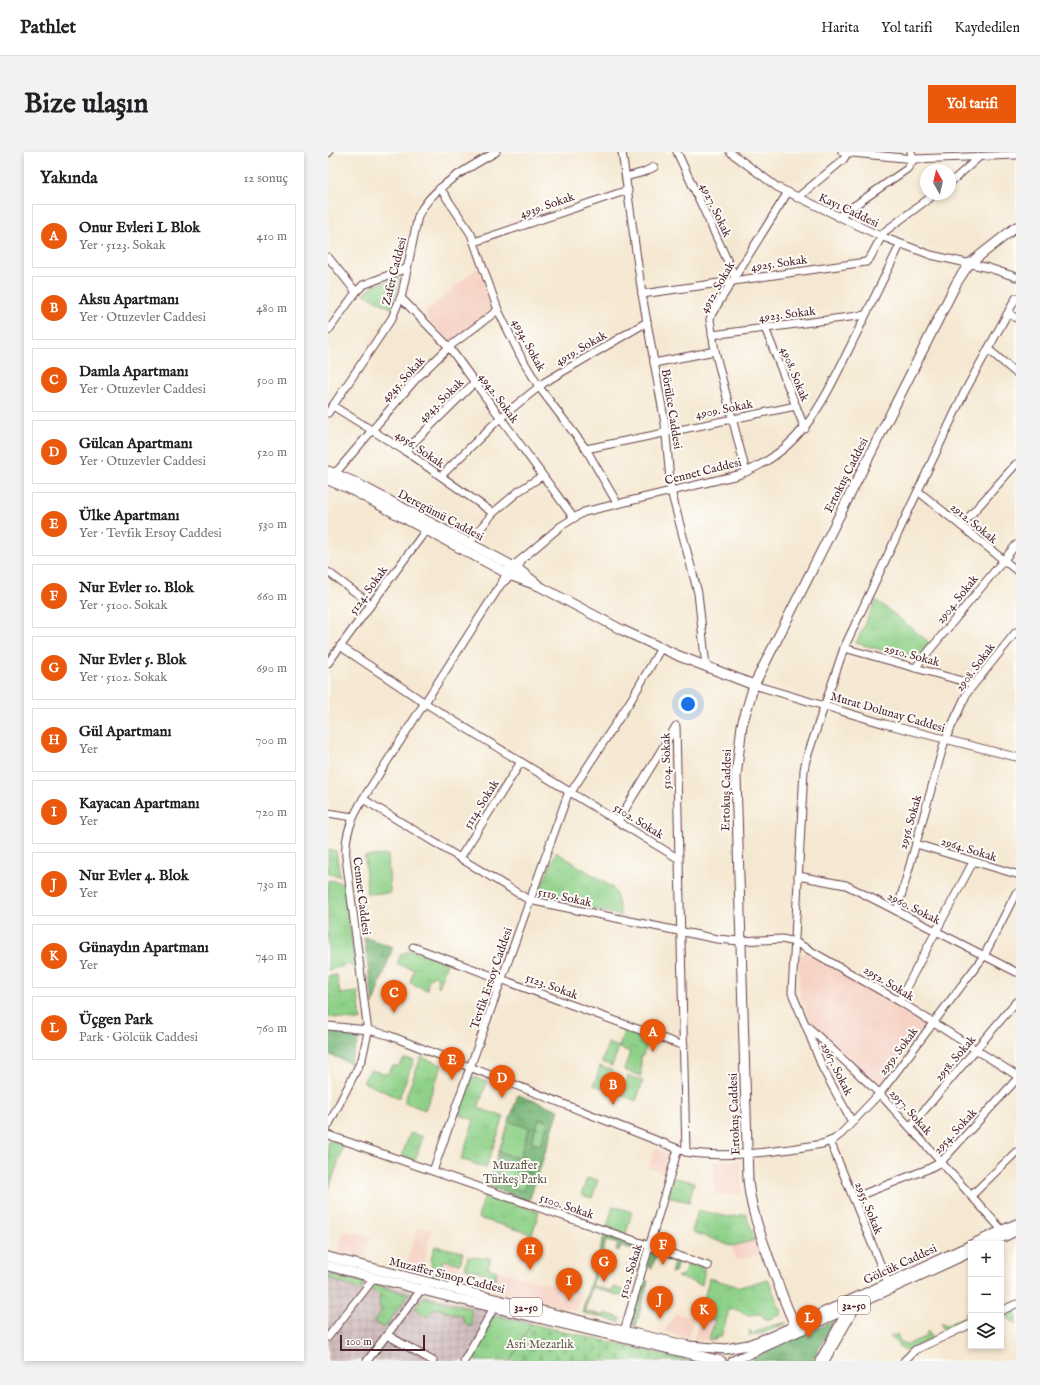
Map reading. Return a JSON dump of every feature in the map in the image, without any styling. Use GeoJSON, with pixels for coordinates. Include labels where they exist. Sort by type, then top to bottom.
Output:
{"type":"FeatureCollection","features":[{"type":"Feature","properties":{"kind":"main road","name":"Ertokuş Caddesi"},"geometry":{"type":"LineString","coordinates":[[795,1325],[784,1301],[752,1209],[749,1192],[740,941],[737,763],[742,725],[754,684],[957,282],[969,264],[1016,227]]}},
{"type":"Feature","properties":{"kind":"main road","name":"Deregümü Caddesi"},"geometry":{"type":"LineString","coordinates":[[330,476],[350,490],[426,530],[512,571],[661,648],[706,668],[754,684]]}},
{"type":"Feature","properties":{"kind":"main road","name":"Deregümü Caddesi"},"geometry":{"type":"LineString","coordinates":[[330,476],[469,543],[512,571]]}},
{"type":"Feature","properties":{"kind":"main road","name":"Gölcük Caddesi"},"geometry":{"type":"LineString","coordinates":[[978,1241],[1016,1224]]}},
{"type":"Feature","properties":{"kind":"main road"},"geometry":{"type":"LineString","coordinates":[[994,1241],[1016,1231]]}},
{"type":"Feature","properties":{"kind":"main road","name":"Gölcük Caddesi"},"geometry":{"type":"LineString","coordinates":[[733,1356],[756,1343],[795,1325],[851,1303],[888,1283],[968,1246]]}},
{"type":"Feature","properties":{"kind":"main road","name":"Gölcük Caddesi"},"geometry":{"type":"LineString","coordinates":[[733,1356],[851,1303],[968,1253]]}},
{"type":"Feature","properties":{"kind":"main road","name":"Muzaffer Sinop Caddesi"},"geometry":{"type":"LineString","coordinates":[[328,1257],[428,1282],[496,1304],[721,1361]]}},
{"type":"Feature","properties":{"kind":"main road","name":"Muzaffer Sinop Caddesi"},"geometry":{"type":"LineString","coordinates":[[328,1266],[422,1290],[624,1331],[733,1356]]}},
{"type":"Feature","properties":{"kind":"main road"},"geometry":{"type":"LineString","coordinates":[[721,1361],[720,1354],[733,1356]]}},
{"type":"Feature","properties":{"kind":"street","name":"Zafer Caddesi"},"geometry":{"type":"LineString","coordinates":[[328,413],[394,315],[401,298],[418,216],[426,201],[440,188],[487,154],[496,152]]}},
{"type":"Feature","properties":{"kind":"street","name":"Börülce Caddesi"},"geometry":{"type":"LineString","coordinates":[[622,152],[642,294],[666,432],[671,491],[698,594],[706,668]]}},
{"type":"Feature","properties":{"kind":"street","name":"4927. Sokak"},"geometry":{"type":"LineString","coordinates":[[677,152],[734,279]]}},
{"type":"Feature","properties":{"kind":"street"},"geometry":{"type":"LineString","coordinates":[[797,198],[843,160],[846,152],[978,158],[1016,155]]}},
{"type":"Feature","properties":{"kind":"street","name":"Kayı Caddesi"},"geometry":{"type":"LineString","coordinates":[[734,153],[797,198],[900,245],[969,264],[990,268],[1016,277]]}},
{"type":"Feature","properties":{"kind":"street"},"geometry":{"type":"LineString","coordinates":[[838,217],[907,169],[912,155]]}},
{"type":"Feature","properties":{"kind":"street"},"geometry":{"type":"LineString","coordinates":[[956,178],[978,158]]}},
{"type":"Feature","properties":{"kind":"street"},"geometry":{"type":"LineString","coordinates":[[626,177],[644,172],[654,167]]}},
{"type":"Feature","properties":{"kind":"street","name":"4934. Sokak"},"geometry":{"type":"LineString","coordinates":[[440,188],[467,227],[474,242],[498,310],[520,355],[539,387],[586,449],[617,503]]}},
{"type":"Feature","properties":{"kind":"street","name":"4939. Sokak"},"geometry":{"type":"LineString","coordinates":[[474,242],[628,190]]}},
{"type":"Feature","properties":{"kind":"street","name":"4912. Sokak"},"geometry":{"type":"LineString","coordinates":[[746,472],[715,351],[710,322],[711,315],[788,192]]}},
{"type":"Feature","properties":{"kind":"street"},"geometry":{"type":"LineString","coordinates":[[880,236],[892,225],[927,200]]}},
{"type":"Feature","properties":{"kind":"street","name":"4925. Sokak"},"geometry":{"type":"LineString","coordinates":[[642,294],[734,279],[866,262],[870,258],[880,236]]}},
{"type":"Feature","properties":{"kind":"street","name":"Cennet Caddesi"},"geometry":{"type":"LineString","coordinates":[[328,1126],[362,1059],[368,1030],[346,850],[347,836],[363,799],[501,584],[524,558],[573,517],[593,509],[746,472],[769,460],[795,439],[805,429],[822,403],[900,245]]}},
{"type":"Feature","properties":{"kind":"street"},"geometry":{"type":"LineString","coordinates":[[328,257],[356,292]]}},
{"type":"Feature","properties":{"kind":"street"},"geometry":{"type":"LineString","coordinates":[[328,332],[356,292],[368,282],[408,268]]}},
{"type":"Feature","properties":{"kind":"street","name":"4942. Sokak"},"geometry":{"type":"LineString","coordinates":[[401,298],[449,347],[573,517]]}},
{"type":"Feature","properties":{"kind":"street","name":"2957. Sokak"},"geometry":{"type":"LineString","coordinates":[[1002,1230],[880,1094],[805,1024],[792,993],[804,770],[823,705],[844,648],[964,394],[1016,298]]}},
{"type":"Feature","properties":{"kind":"street","name":"4945. Sokak"},"geometry":{"type":"LineString","coordinates":[[330,476],[415,380],[449,347],[498,310]]}},
{"type":"Feature","properties":{"kind":"street"},"geometry":{"type":"LineString","coordinates":[[1008,313],[1016,318]]}},
{"type":"Feature","properties":{"kind":"street","name":"4923. Sokak"},"geometry":{"type":"LineString","coordinates":[[712,335],[865,315]]}},
{"type":"Feature","properties":{"kind":"street","name":"4919. Sokak"},"geometry":{"type":"LineString","coordinates":[[441,476],[500,418],[539,387],[647,322]]}},
{"type":"Feature","properties":{"kind":"street","name":"4908. Sokak"},"geometry":{"type":"LineString","coordinates":[[765,328],[805,429]]}},
{"type":"Feature","properties":{"kind":"street"},"geometry":{"type":"LineString","coordinates":[[988,349],[1016,373]]}},
{"type":"Feature","properties":{"kind":"street"},"geometry":{"type":"LineString","coordinates":[[654,363],[715,351]]}},
{"type":"Feature","properties":{"kind":"street","name":"4943. Sokak"},"geometry":{"type":"LineString","coordinates":[[405,450],[474,383]]}},
{"type":"Feature","properties":{"kind":"street","name":"4956. Sokak"},"geometry":{"type":"LineString","coordinates":[[333,406],[405,450],[493,513]]}},
{"type":"Feature","properties":{"kind":"street","name":"4909. Sokak"},"geometry":{"type":"LineString","coordinates":[[586,449],[796,406]]}},
{"type":"Feature","properties":{"kind":"street"},"geometry":{"type":"LineString","coordinates":[[961,526],[1016,464]]}},
{"type":"Feature","properties":{"kind":"street"},"geometry":{"type":"LineString","coordinates":[[469,543],[493,513],[510,498],[542,476]]}},
{"type":"Feature","properties":{"kind":"street","name":"2912. Sokak"},"geometry":{"type":"LineString","coordinates":[[919,492],[1016,570]]}},
{"type":"Feature","properties":{"kind":"street","name":"5124. Sokak"},"geometry":{"type":"LineString","coordinates":[[328,663],[426,530]]}},
{"type":"Feature","properties":{"kind":"street","name":"2904. Sokak"},"geometry":{"type":"LineString","coordinates":[[915,668],[1016,545]]}},
{"type":"Feature","properties":{"kind":"street"},"geometry":{"type":"LineString","coordinates":[[328,572],[371,604]]}},
{"type":"Feature","properties":{"kind":"street","name":"2908. Sokak"},"geometry":{"type":"LineString","coordinates":[[945,740],[973,684],[1016,632]]}},
{"type":"Feature","properties":{"kind":"street","name":"5102. Sokak"},"geometry":{"type":"LineString","coordinates":[[340,646],[424,703],[679,859],[684,1046],[682,1150],[649,1246],[624,1331]]}},
{"type":"Feature","properties":{"kind":"street","name":"Tevfik Ersoy Caddesi"},"geometry":{"type":"LineString","coordinates":[[432,1171],[502,979],[529,900],[570,792],[631,700],[661,648]]}},
{"type":"Feature","properties":{"kind":"street","name":"2910. Sokak"},"geometry":{"type":"LineString","coordinates":[[844,648],[973,684]]}},
{"type":"Feature","properties":{"kind":"street","name":"Murat Dolunay Caddesi"},"geometry":{"type":"LineString","coordinates":[[754,684],[945,740],[1016,757]]}},
{"type":"Feature","properties":{"kind":"street","name":"5104. Sokak"},"geometry":{"type":"LineString","coordinates":[[618,821],[676,726],[679,859]]}},
{"type":"Feature","properties":{"kind":"street","name":"2956. Sokak"},"geometry":{"type":"LineString","coordinates":[[897,911],[945,740]]}},
{"type":"Feature","properties":{"kind":"street","name":"5114. Sokak"},"geometry":{"type":"LineString","coordinates":[[460,858],[521,762]]}},
{"type":"Feature","properties":{"kind":"street","name":"5119. Sokak"},"geometry":{"type":"LineString","coordinates":[[363,799],[529,900],[681,932],[712,938],[740,941]]}},
{"type":"Feature","properties":{"kind":"street"},"geometry":{"type":"LineString","coordinates":[[328,812],[354,817]]}},
{"type":"Feature","properties":{"kind":"street","name":"2964. Sokak"},"geometry":{"type":"LineString","coordinates":[[916,844],[1016,874]]}},
{"type":"Feature","properties":{"kind":"street"},"geometry":{"type":"LineString","coordinates":[[899,1001],[973,862]]}},
{"type":"Feature","properties":{"kind":"street","name":"2960. Sokak"},"geometry":{"type":"LineString","coordinates":[[798,876],[846,885],[1016,972]]}},
{"type":"Feature","properties":{"kind":"street","name":"2959. Sokak"},"geometry":{"type":"LineString","coordinates":[[328,1026],[368,1030],[388,1035],[682,1150],[707,1154],[747,1153],[788,1149],[830,1141],[841,1134],[880,1094],[933,1024],[984,956],[1016,893]]}},
{"type":"Feature","properties":{"kind":"street","name":"2952. Sokak"},"geometry":{"type":"LineString","coordinates":[[740,941],[782,939],[795,942],[899,1001],[933,1024],[1016,1075]]}},
{"type":"Feature","properties":{"kind":"street","name":"5123. Sokak"},"geometry":{"type":"LineString","coordinates":[[413,947],[684,1046]]}},
{"type":"Feature","properties":{"kind":"street","name":"2958. Sokak"},"geometry":{"type":"LineString","coordinates":[[910,1127],[1016,1002]]}},
{"type":"Feature","properties":{"kind":"street","name":"2967. Sokak"},"geometry":{"type":"LineString","coordinates":[[805,1024],[823,1069],[852,1122]]}},
{"type":"Feature","properties":{"kind":"street","name":"2954. Sokak"},"geometry":{"type":"LineString","coordinates":[[853,1198],[928,1169],[941,1162],[1016,1080]]}},
{"type":"Feature","properties":{"kind":"street","name":"5100. Sokak"},"geometry":{"type":"LineString","coordinates":[[328,1135],[708,1266]]}},
{"type":"Feature","properties":{"kind":"street","name":"2955. Sokak"},"geometry":{"type":"LineString","coordinates":[[830,1141],[888,1283]]}},
{"type":"Feature","properties":{"kind":"street"},"geometry":{"type":"LineString","coordinates":[[971,1196],[1016,1152]]}},
{"type":"Feature","properties":{"kind":"street"},"geometry":{"type":"LineString","coordinates":[[328,1337],[374,1278]]}},
{"type":"Feature","properties":{"kind":"street"},"geometry":{"type":"LineString","coordinates":[[368,1361],[428,1282]]}},
{"type":"Feature","properties":{"kind":"street"},"geometry":{"type":"LineString","coordinates":[[819,1361],[851,1303]]}},
{"type":"Feature","properties":{"kind":"street"},"geometry":{"type":"LineString","coordinates":[[825,1361],[854,1311],[851,1303]]}},
{"type":"Feature","properties":{"kind":"street"},"geometry":{"type":"LineString","coordinates":[[464,1361],[496,1304]]}},
{"type":"Feature","properties":{"kind":"street"},"geometry":{"type":"LineString","coordinates":[[1004,1310],[1016,1304]]}},
{"type":"Feature","properties":{"kind":"street"},"geometry":{"type":"LineString","coordinates":[[904,1361],[914,1350],[968,1325]]}},
{"type":"Feature","properties":{"kind":"street"},"geometry":{"type":"LineString","coordinates":[[387,1335],[433,1361]]}},
{"type":"Feature","properties":{"kind":"shaded area"},"geometry":{"type":"Polygon","coordinates":[[[476,269],[479,269],[489,296],[491,308],[480,319],[454,339],[449,340],[426,318],[425,312],[476,269]]]}},
{"type":"Feature","properties":{"kind":"shaded area"},"geometry":{"type":"Polygon","coordinates":[[[804,952],[889,999],[926,1024],[878,1086],[811,1022],[801,999],[799,987],[799,955],[804,952]]]}},
{"type":"Feature","properties":{"kind":"shaded area"},"geometry":{"type":"Polygon","coordinates":[[[655,1148],[673,1155],[667,1174],[648,1168],[655,1148]]]}},
{"type":"Feature","properties":{"kind":"shaded area"},"geometry":{"type":"Polygon","coordinates":[[[736,1160],[740,1162],[742,1194],[715,1195],[714,1161],[736,1160]]]}},
{"type":"Feature","properties":{"kind":"shaded area"},"geometry":{"type":"Polygon","coordinates":[[[418,1227],[432,1230],[425,1254],[427,1255],[422,1273],[405,1268],[418,1227]]]}},
{"type":"Feature","properties":{"kind":"shaded area"},"geometry":{"type":"Polygon","coordinates":[[[344,1230],[371,1237],[365,1258],[338,1251],[344,1230]]]}},
{"type":"Feature","properties":{"kind":"shaded area"},"geometry":{"type":"Polygon","coordinates":[[[755,1240],[760,1254],[735,1260],[732,1246],[755,1240]]]}},
{"type":"Feature","properties":{"kind":"shaded area"},"geometry":{"type":"Polygon","coordinates":[[[442,1260],[460,1264],[455,1281],[438,1277],[442,1260]]]}},
{"type":"Feature","properties":{"kind":"shaded area"},"geometry":{"type":"Polygon","coordinates":[[[328,1270],[533,1321],[510,1361],[328,1361],[328,1270]]]}},
{"type":"Feature","properties":{"kind":"shaded area"},"geometry":{"type":"Polygon","coordinates":[[[497,1271],[581,1292],[576,1311],[492,1290],[497,1271]]]}},
{"type":"Feature","properties":{"kind":"shaded area"},"geometry":{"type":"Polygon","coordinates":[[[676,1313],[693,1318],[688,1338],[664,1332],[676,1313]]]}},
{"type":"Feature","properties":{"kind":"shaded area"},"geometry":{"type":"Polygon","coordinates":[[[700,1316],[715,1320],[709,1341],[694,1339],[700,1316]]]}},
{"type":"Feature","properties":{"kind":"green space"},"geometry":{"type":"Polygon","coordinates":[[[399,278],[393,309],[364,294],[375,285],[399,278]]]}},
{"type":"Feature","properties":{"kind":"green space"},"geometry":{"type":"Polygon","coordinates":[[[876,600],[929,642],[929,647],[919,660],[856,643],[876,600]]]}},
{"type":"Feature","properties":{"kind":"green space"},"geometry":{"type":"Polygon","coordinates":[[[328,850],[336,851],[340,876],[328,874],[328,850]]]}},
{"type":"Feature","properties":{"kind":"green space"},"geometry":{"type":"Polygon","coordinates":[[[556,852],[612,887],[617,897],[621,916],[538,895],[556,852]]]}},
{"type":"Feature","properties":{"kind":"green space"},"geometry":{"type":"Polygon","coordinates":[[[388,855],[390,893],[367,894],[365,856],[388,855]]]}},
{"type":"Feature","properties":{"kind":"green space"},"geometry":{"type":"Polygon","coordinates":[[[328,880],[344,883],[355,967],[352,967],[350,964],[328,970],[328,880]]]}},
{"type":"Feature","properties":{"kind":"green space"},"geometry":{"type":"Polygon","coordinates":[[[364,937],[393,947],[373,1004],[364,937]]]}},
{"type":"Feature","properties":{"kind":"green space"},"geometry":{"type":"Polygon","coordinates":[[[412,950],[447,963],[439,987],[437,984],[438,977],[434,975],[428,981],[427,990],[410,983],[414,969],[397,964],[401,954],[412,950]]]}},
{"type":"Feature","properties":{"kind":"green space"},"geometry":{"type":"Polygon","coordinates":[[[337,975],[340,994],[358,992],[361,1021],[328,1017],[328,976],[337,975]]]}},
{"type":"Feature","properties":{"kind":"green space"},"geometry":{"type":"Polygon","coordinates":[[[625,1028],[650,1036],[643,1056],[641,1056],[641,1076],[624,1070],[630,1052],[619,1047],[625,1028]]]}},
{"type":"Feature","properties":{"kind":"green space"},"geometry":{"type":"Polygon","coordinates":[[[328,1032],[360,1036],[350,1063],[328,1054],[328,1032]]]}},
{"type":"Feature","properties":{"kind":"green space"},"geometry":{"type":"Polygon","coordinates":[[[608,1043],[619,1047],[612,1066],[602,1062],[608,1043]]]}},
{"type":"Feature","properties":{"kind":"green space"},"geometry":{"type":"Polygon","coordinates":[[[421,1057],[442,1065],[425,1110],[404,1102],[421,1057]]]}},
{"type":"Feature","properties":{"kind":"green space"},"geometry":{"type":"Polygon","coordinates":[[[404,1059],[414,1060],[399,1098],[363,1082],[370,1070],[388,1074],[392,1066],[399,1066],[404,1059]]]}},
{"type":"Feature","properties":{"kind":"green space"},"geometry":{"type":"Polygon","coordinates":[[[600,1066],[613,1071],[607,1090],[594,1085],[600,1066]]]}},
{"type":"Feature","properties":{"kind":"green space"},"geometry":{"type":"Polygon","coordinates":[[[470,1076],[487,1082],[478,1108],[504,1117],[486,1168],[461,1159],[474,1120],[457,1114],[470,1076]]]}},
{"type":"Feature","properties":{"kind":"green space"},"geometry":{"type":"Polygon","coordinates":[[[628,1076],[643,1081],[636,1101],[621,1095],[628,1076]]]}},
{"type":"Feature","properties":{"kind":"green space","name":"Muzaffer Türkeş Parkı"},"geometry":{"type":"Polygon","coordinates":[[[518,1095],[559,1110],[529,1201],[487,1186],[518,1095]]]}},
{"type":"Feature","properties":{"kind":"green space","name":"Muzaffer Türkeş Parkı"},"geometry":{"type":"Polygon","coordinates":[[[518,1095],[559,1110],[529,1201],[487,1186],[499,1151],[519,1157],[529,1129],[509,1122],[518,1095]],[[539,1119],[531,1142],[540,1145],[548,1122],[539,1119]],[[504,1165],[498,1182],[523,1191],[529,1173],[504,1165]]]}},
{"type":"Feature","properties":{"kind":"green space"},"geometry":{"type":"Polygon","coordinates":[[[509,1122],[529,1128],[519,1158],[499,1151],[509,1122]]]}},
{"type":"Feature","properties":{"kind":"green space"},"geometry":{"type":"Polygon","coordinates":[[[410,1133],[423,1137],[415,1161],[402,1156],[410,1133]]]}},
{"type":"Feature","properties":{"kind":"green space"},"geometry":{"type":"Polygon","coordinates":[[[330,1140],[344,1145],[328,1191],[328,1143],[330,1140]]]}},
{"type":"Feature","properties":{"kind":"green space"},"geometry":{"type":"Polygon","coordinates":[[[587,1178],[598,1180],[592,1198],[581,1195],[587,1178]]]}},
{"type":"Feature","properties":{"kind":"green space"},"geometry":{"type":"Polygon","coordinates":[[[674,1178],[694,1182],[689,1202],[668,1197],[674,1178]]]}},
{"type":"Feature","properties":{"kind":"green space"},"geometry":{"type":"Polygon","coordinates":[[[485,1194],[539,1212],[532,1234],[478,1218],[485,1194]]]}},
{"type":"Feature","properties":{"kind":"green space"},"geometry":{"type":"Polygon","coordinates":[[[613,1206],[632,1212],[626,1234],[607,1227],[613,1206]]]}},
{"type":"Feature","properties":{"kind":"green space"},"geometry":{"type":"Polygon","coordinates":[[[698,1210],[729,1217],[746,1214],[755,1240],[732,1246],[692,1232],[698,1210]]]}},
{"type":"Feature","properties":{"kind":"green space"},"geometry":{"type":"Polygon","coordinates":[[[607,1235],[642,1247],[643,1251],[637,1272],[634,1270],[639,1251],[621,1246],[619,1251],[616,1250],[618,1244],[606,1241],[584,1313],[582,1312],[604,1236],[607,1235]]]}},
{"type":"Feature","properties":{"kind":"green space"},"geometry":{"type":"Polygon","coordinates":[[[435,1246],[463,1252],[460,1264],[443,1260],[438,1277],[432,1275],[431,1259],[435,1246]]]}},
{"type":"Feature","properties":{"kind":"green space"},"geometry":{"type":"Polygon","coordinates":[[[652,1250],[679,1260],[675,1272],[671,1273],[674,1262],[656,1256],[652,1268],[647,1266],[652,1250]]]}},
{"type":"Feature","properties":{"kind":"green space"},"geometry":{"type":"Polygon","coordinates":[[[468,1257],[491,1258],[488,1268],[497,1271],[495,1279],[485,1273],[465,1268],[468,1257]]]}},
{"type":"Feature","properties":{"kind":"green space"},"geometry":{"type":"Polygon","coordinates":[[[688,1263],[704,1268],[702,1285],[677,1277],[684,1274],[688,1263]]]}},
{"type":"Feature","properties":{"kind":"green space"},"geometry":{"type":"Polygon","coordinates":[[[328,1274],[365,1283],[360,1290],[328,1278],[328,1274]]]}},
{"type":"Feature","properties":{"kind":"green space"},"geometry":{"type":"Polygon","coordinates":[[[709,1278],[740,1287],[768,1279],[782,1314],[767,1320],[760,1314],[746,1315],[738,1310],[729,1310],[721,1337],[716,1337],[716,1340],[709,1340],[715,1320],[700,1316],[709,1278]]]}},
{"type":"Feature","properties":{"kind":"green space"},"geometry":{"type":"Polygon","coordinates":[[[643,1279],[648,1281],[636,1326],[629,1324],[643,1279]]]}},
{"type":"Feature","properties":{"kind":"green space"},"geometry":{"type":"Polygon","coordinates":[[[372,1285],[409,1294],[384,1328],[374,1322],[382,1310],[379,1304],[380,1295],[369,1288],[372,1285]]]}},
{"type":"Feature","properties":{"kind":"green space"},"geometry":{"type":"Polygon","coordinates":[[[592,1287],[611,1291],[613,1287],[629,1292],[627,1298],[592,1287]]]}},
{"type":"Feature","properties":{"kind":"green space"},"geometry":{"type":"Polygon","coordinates":[[[424,1297],[471,1309],[472,1327],[465,1324],[462,1316],[435,1308],[427,1317],[415,1308],[424,1297]]]}},
{"type":"Feature","properties":{"kind":"green space"},"geometry":{"type":"Polygon","coordinates":[[[1016,1309],[1016,1324],[1005,1316],[1016,1309]]]}},
{"type":"Feature","properties":{"kind":"green space"},"geometry":{"type":"Polygon","coordinates":[[[585,1311],[604,1316],[605,1313],[621,1318],[620,1322],[584,1313],[585,1311]]]}},
{"type":"Feature","properties":{"kind":"green space"},"geometry":{"type":"Polygon","coordinates":[[[968,1312],[968,1321],[944,1332],[941,1324],[944,1323],[945,1326],[966,1316],[965,1313],[968,1312]]]}},
{"type":"Feature","properties":{"kind":"green space"},"geometry":{"type":"Polygon","coordinates":[[[495,1315],[531,1324],[510,1361],[468,1361],[495,1315]]]}},
{"type":"Feature","properties":{"kind":"green space"},"geometry":{"type":"Polygon","coordinates":[[[836,1320],[812,1361],[753,1361],[754,1357],[836,1320]]]}},
{"type":"Feature","properties":{"kind":"green space"},"geometry":{"type":"Polygon","coordinates":[[[787,1323],[763,1333],[749,1336],[750,1330],[754,1334],[774,1325],[787,1323]]]}},
{"type":"Feature","properties":{"kind":"green space","name":"Asri Mezarlık"},"geometry":{"type":"Polygon","coordinates":[[[531,1324],[693,1361],[510,1361],[531,1324]]]}},
{"type":"Feature","properties":{"kind":"green space"},"geometry":{"type":"Polygon","coordinates":[[[928,1331],[932,1339],[904,1351],[890,1337],[897,1334],[901,1343],[904,1342],[906,1345],[927,1336],[926,1333],[928,1331]]]}},
{"type":"Feature","properties":{"kind":"place","name":"Damla Apartmanı"},"geometry":{"type":"Point","coordinates":[394,1013]}},
{"type":"Feature","properties":{"kind":"place","name":"Onur Evleri L Blok"},"geometry":{"type":"Point","coordinates":[653,1052]}},
{"type":"Feature","properties":{"kind":"place","name":"Ülke Apartmanı"},"geometry":{"type":"Point","coordinates":[452,1080]}},
{"type":"Feature","properties":{"kind":"place","name":"Gülcan Apartmanı"},"geometry":{"type":"Point","coordinates":[502,1098]}},
{"type":"Feature","properties":{"kind":"place","name":"Aksu Apartmanı"},"geometry":{"type":"Point","coordinates":[613,1105]}},
{"type":"Feature","properties":{"kind":"place","name":"Nur Evler 10. Blok"},"geometry":{"type":"Point","coordinates":[663,1265]}},
{"type":"Feature","properties":{"kind":"place","name":"Gül Apartmanı"},"geometry":{"type":"Point","coordinates":[530,1270]}},
{"type":"Feature","properties":{"kind":"place","name":"Nur Evler 5. Blok"},"geometry":{"type":"Point","coordinates":[604,1282]}},
{"type":"Feature","properties":{"kind":"place","name":"Kayacan Apartmanı"},"geometry":{"type":"Point","coordinates":[569,1301]}},
{"type":"Feature","properties":{"kind":"place","name":"Nur Evler 4. Blok"},"geometry":{"type":"Point","coordinates":[660,1319]}},
{"type":"Feature","properties":{"kind":"place","name":"Günaydın Apartmanı"},"geometry":{"type":"Point","coordinates":[704,1330]}},
{"type":"Feature","properties":{"kind":"place","name":"Üçgen Park"},"geometry":{"type":"Point","coordinates":[809,1338]}}]}
